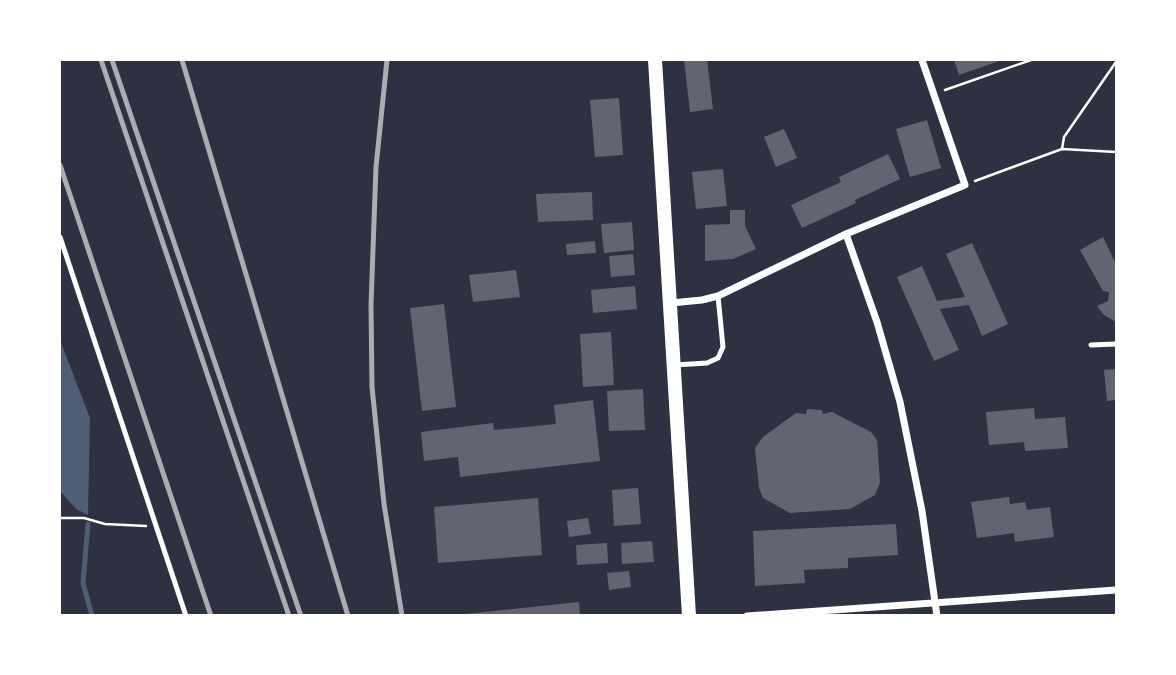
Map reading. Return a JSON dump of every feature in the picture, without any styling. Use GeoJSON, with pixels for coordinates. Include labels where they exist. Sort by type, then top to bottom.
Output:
{"type":"FeatureCollection","features":[{"type":"Feature","properties":{"kind":"main road"},"geometry":{"type":"LineString","coordinates":[[654,60],[689,615]]}},
{"type":"Feature","properties":{"kind":"street"},"geometry":{"type":"LineString","coordinates":[[671,303],[718,296],[846,234],[965,185],[922,60]]}},
{"type":"Feature","properties":{"kind":"street"},"geometry":{"type":"LineString","coordinates":[[846,234],[877,322],[900,402],[922,511],[937,615]]}},
{"type":"Feature","properties":{"kind":"street"},"geometry":{"type":"LineString","coordinates":[[747,615],[1116,590]]}},
{"type":"Feature","properties":{"kind":"lane"},"geometry":{"type":"LineString","coordinates":[[60,237],[186,615]]}},
{"type":"Feature","properties":{"kind":"lane"},"geometry":{"type":"LineString","coordinates":[[675,366],[707,363],[718,358],[723,347],[718,296]]}},
{"type":"Feature","properties":{"kind":"lane"},"geometry":{"type":"LineString","coordinates":[[1091,345],[1116,344]]}},
{"type":"Feature","properties":{"kind":"path"},"geometry":{"type":"LineString","coordinates":[[934,94],[1031,60]]}},
{"type":"Feature","properties":{"kind":"path"},"geometry":{"type":"LineString","coordinates":[[1062,149],[1064,137],[1116,62]]}},
{"type":"Feature","properties":{"kind":"path"},"geometry":{"type":"LineString","coordinates":[[965,185],[1062,149],[1116,152]]}},
{"type":"Feature","properties":{"kind":"path"},"geometry":{"type":"LineString","coordinates":[[60,518],[84,517],[105,524],[157,526]]}},
{"type":"Feature","properties":{"kind":"water"},"geometry":{"type":"Polygon","coordinates":[[[60,340],[90,418],[88,515],[76,509],[60,491],[60,340]]]}},
{"type":"Feature","properties":{"kind":"building"},"geometry":{"type":"Polygon","coordinates":[[[684,60],[707,60],[713,109],[690,112],[684,60]]]}},
{"type":"Feature","properties":{"kind":"building"},"geometry":{"type":"Polygon","coordinates":[[[954,60],[1002,60],[959,75],[954,60]]]}},
{"type":"Feature","properties":{"kind":"building"},"geometry":{"type":"Polygon","coordinates":[[[619,98],[623,155],[595,157],[590,100],[619,98]]]}},
{"type":"Feature","properties":{"kind":"building"},"geometry":{"type":"Polygon","coordinates":[[[927,120],[941,168],[910,177],[896,129],[927,120]]]}},
{"type":"Feature","properties":{"kind":"building"},"geometry":{"type":"Polygon","coordinates":[[[784,129],[797,158],[776,167],[764,137],[784,129]]]}},
{"type":"Feature","properties":{"kind":"building"},"geometry":{"type":"Polygon","coordinates":[[[888,154],[900,179],[802,228],[791,205],[841,182],[839,177],[888,154]]]}},
{"type":"Feature","properties":{"kind":"building"},"geometry":{"type":"Polygon","coordinates":[[[723,169],[727,206],[696,209],[692,172],[723,169]]]}},
{"type":"Feature","properties":{"kind":"building"},"geometry":{"type":"Polygon","coordinates":[[[592,192],[593,220],[538,222],[536,194],[592,192]]]}},
{"type":"Feature","properties":{"kind":"building"},"geometry":{"type":"Polygon","coordinates":[[[730,210],[745,210],[745,226],[756,249],[733,259],[705,261],[705,225],[730,224],[730,210]]]}},
{"type":"Feature","properties":{"kind":"building"},"geometry":{"type":"Polygon","coordinates":[[[632,222],[634,250],[604,253],[601,224],[632,222]]]}},
{"type":"Feature","properties":{"kind":"building"},"geometry":{"type":"Polygon","coordinates":[[[1103,237],[1116,264],[1116,322],[1104,315],[1097,306],[1108,301],[1109,292],[1103,291],[1080,250],[1103,237]]]}},
{"type":"Feature","properties":{"kind":"building"},"geometry":{"type":"Polygon","coordinates":[[[595,241],[596,253],[567,255],[566,244],[595,241]]]}},
{"type":"Feature","properties":{"kind":"building"},"geometry":{"type":"Polygon","coordinates":[[[972,243],[1008,324],[982,336],[969,305],[940,309],[959,350],[934,361],[897,277],[922,266],[937,301],[965,297],[946,254],[972,243]]]}},
{"type":"Feature","properties":{"kind":"building"},"geometry":{"type":"Polygon","coordinates":[[[633,254],[635,275],[611,277],[609,256],[633,254]]]}},
{"type":"Feature","properties":{"kind":"building"},"geometry":{"type":"Polygon","coordinates":[[[516,270],[520,297],[473,302],[469,275],[516,270]]]}},
{"type":"Feature","properties":{"kind":"building"},"geometry":{"type":"Polygon","coordinates":[[[635,286],[637,309],[593,313],[591,290],[635,286]]]}},
{"type":"Feature","properties":{"kind":"building"},"geometry":{"type":"Polygon","coordinates":[[[444,304],[456,407],[422,411],[410,308],[444,304]]]}},
{"type":"Feature","properties":{"kind":"building"},"geometry":{"type":"Polygon","coordinates":[[[611,332],[614,385],[583,387],[580,334],[611,332]]]}},
{"type":"Feature","properties":{"kind":"building"},"geometry":{"type":"Polygon","coordinates":[[[1116,369],[1116,400],[1107,401],[1104,370],[1116,369]]]}},
{"type":"Feature","properties":{"kind":"building"},"geometry":{"type":"Polygon","coordinates":[[[643,389],[645,430],[609,431],[607,391],[643,389]]]}},
{"type":"Feature","properties":{"kind":"building"},"geometry":{"type":"Polygon","coordinates":[[[593,400],[600,461],[460,477],[458,457],[424,461],[421,432],[493,423],[494,430],[556,424],[554,405],[593,400]]]}},
{"type":"Feature","properties":{"kind":"building"},"geometry":{"type":"Polygon","coordinates":[[[1034,408],[1035,419],[1065,417],[1068,448],[1025,451],[1024,442],[989,445],[986,412],[1034,408]]]}},
{"type":"Feature","properties":{"kind":"building"},"geometry":{"type":"Polygon","coordinates":[[[807,409],[822,410],[823,414],[832,412],[871,432],[877,440],[880,483],[875,495],[850,509],[790,513],[763,498],[759,488],[755,448],[763,437],[796,413],[806,414],[807,409]]]}},
{"type":"Feature","properties":{"kind":"building"},"geometry":{"type":"Polygon","coordinates":[[[638,488],[641,524],[614,526],[612,490],[638,488]]]}},
{"type":"Feature","properties":{"kind":"building"},"geometry":{"type":"Polygon","coordinates":[[[1009,497],[1010,504],[1025,502],[1027,510],[1050,507],[1054,537],[1015,542],[1014,533],[977,538],[971,502],[1009,497]]]}},
{"type":"Feature","properties":{"kind":"building"},"geometry":{"type":"Polygon","coordinates":[[[538,498],[542,555],[438,563],[434,507],[538,498]]]}},
{"type":"Feature","properties":{"kind":"building"},"geometry":{"type":"Polygon","coordinates":[[[588,518],[591,534],[569,537],[567,521],[588,518]]]}},
{"type":"Feature","properties":{"kind":"building"},"geometry":{"type":"Polygon","coordinates":[[[896,524],[898,555],[848,558],[848,568],[804,570],[805,583],[755,586],[753,531],[896,524]]]}},
{"type":"Feature","properties":{"kind":"building"},"geometry":{"type":"Polygon","coordinates":[[[652,541],[654,562],[622,564],[621,543],[652,541]]]}},
{"type":"Feature","properties":{"kind":"building"},"geometry":{"type":"Polygon","coordinates":[[[607,543],[608,563],[577,565],[576,545],[607,543]]]}},
{"type":"Feature","properties":{"kind":"building"},"geometry":{"type":"Polygon","coordinates":[[[629,571],[631,587],[609,590],[607,573],[629,571]]]}},
{"type":"Feature","properties":{"kind":"building"},"geometry":{"type":"Polygon","coordinates":[[[579,602],[580,616],[466,616],[466,614],[579,602]]]}},
{"type":"Feature","properties":{"kind":"waterway"},"geometry":{"type":"LineString","coordinates":[[88,524],[83,583],[92,616]]}},
{"type":"Feature","properties":{"kind":"railway"},"geometry":{"type":"LineString","coordinates":[[101,60],[289,616]]}},
{"type":"Feature","properties":{"kind":"railway"},"geometry":{"type":"LineString","coordinates":[[112,60],[301,616]]}},
{"type":"Feature","properties":{"kind":"railway"},"geometry":{"type":"LineString","coordinates":[[182,60],[348,616]]}},
{"type":"Feature","properties":{"kind":"railway"},"geometry":{"type":"LineString","coordinates":[[387,60],[376,167],[371,305],[372,387],[384,504],[402,616]]}},
{"type":"Feature","properties":{"kind":"railway"},"geometry":{"type":"LineString","coordinates":[[60,165],[211,616]]}}]}
